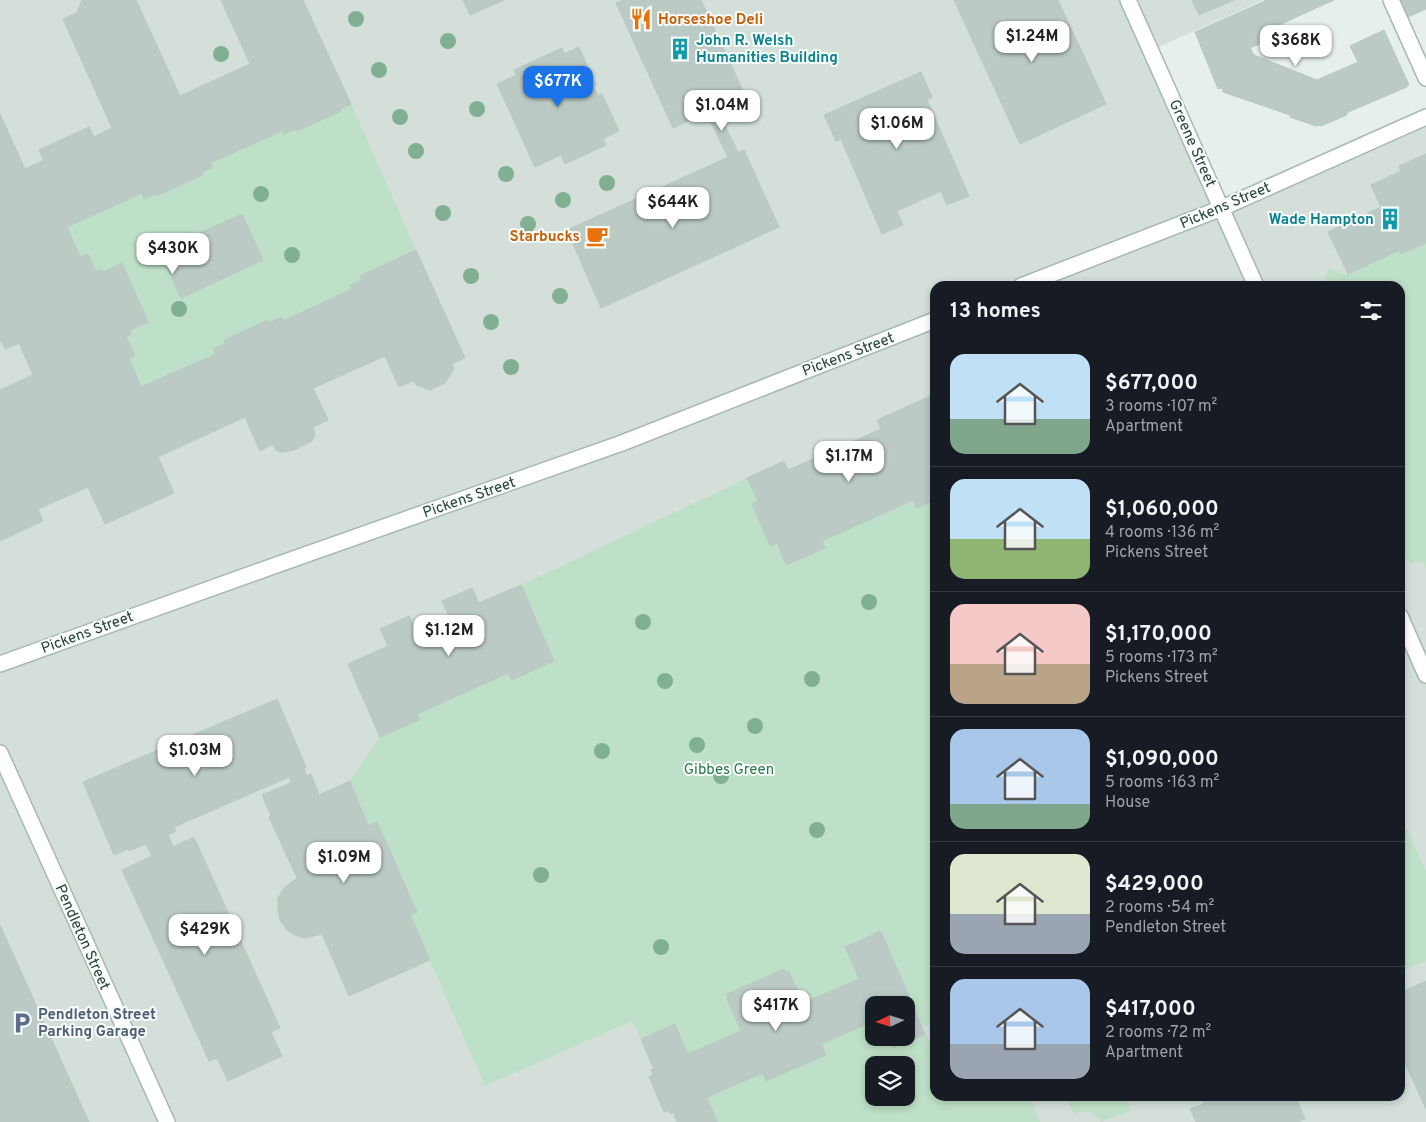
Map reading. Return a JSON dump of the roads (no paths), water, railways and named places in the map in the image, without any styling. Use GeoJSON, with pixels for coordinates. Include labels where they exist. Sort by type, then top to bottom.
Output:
{"type":"FeatureCollection","features":[{"type":"Feature","properties":{"kind":"street","name":"Greene Street"},"geometry":{"type":"LineString","coordinates":[[1128,0],[1254,281]]}},
{"type":"Feature","properties":{"kind":"street"},"geometry":{"type":"LineString","coordinates":[[1391,0],[1426,78]]}},
{"type":"Feature","properties":{"kind":"street","name":"Pickens Street"},"geometry":{"type":"LineString","coordinates":[[1034,281],[1222,208],[1426,117]]}},
{"type":"Feature","properties":{"kind":"street","name":"Pickens Street"},"geometry":{"type":"LineString","coordinates":[[0,664],[282,562],[622,443],[930,322]]}},
{"type":"Feature","properties":{"kind":"street"},"geometry":{"type":"LineString","coordinates":[[1405,627],[1426,675]]}},
{"type":"Feature","properties":{"kind":"street","name":"Pendleton Street"},"geometry":{"type":"LineString","coordinates":[[0,753],[167,1122]]}},
{"type":"Feature","properties":{"kind":"place","name":"Horseshoe Deli"},"geometry":{"type":"Point","coordinates":[641,19]}},
{"type":"Feature","properties":{"kind":"place","name":"John R. Welsh Humanities Building"},"geometry":{"type":"Point","coordinates":[680,49]}},
{"type":"Feature","properties":{"kind":"place","name":"Wade Hampton"},"geometry":{"type":"Point","coordinates":[1390,219]}},
{"type":"Feature","properties":{"kind":"place","name":"Starbucks"},"geometry":{"type":"Point","coordinates":[597,236]}},
{"type":"Feature","properties":{"kind":"place","name":"Pendleton Street Parking Garage"},"geometry":{"type":"Point","coordinates":[22,1023]}},
{"type":"Feature","properties":{"kind":"park label","name":"Gibbes Green"},"geometry":{"type":"Point","coordinates":[729,769]}}]}
